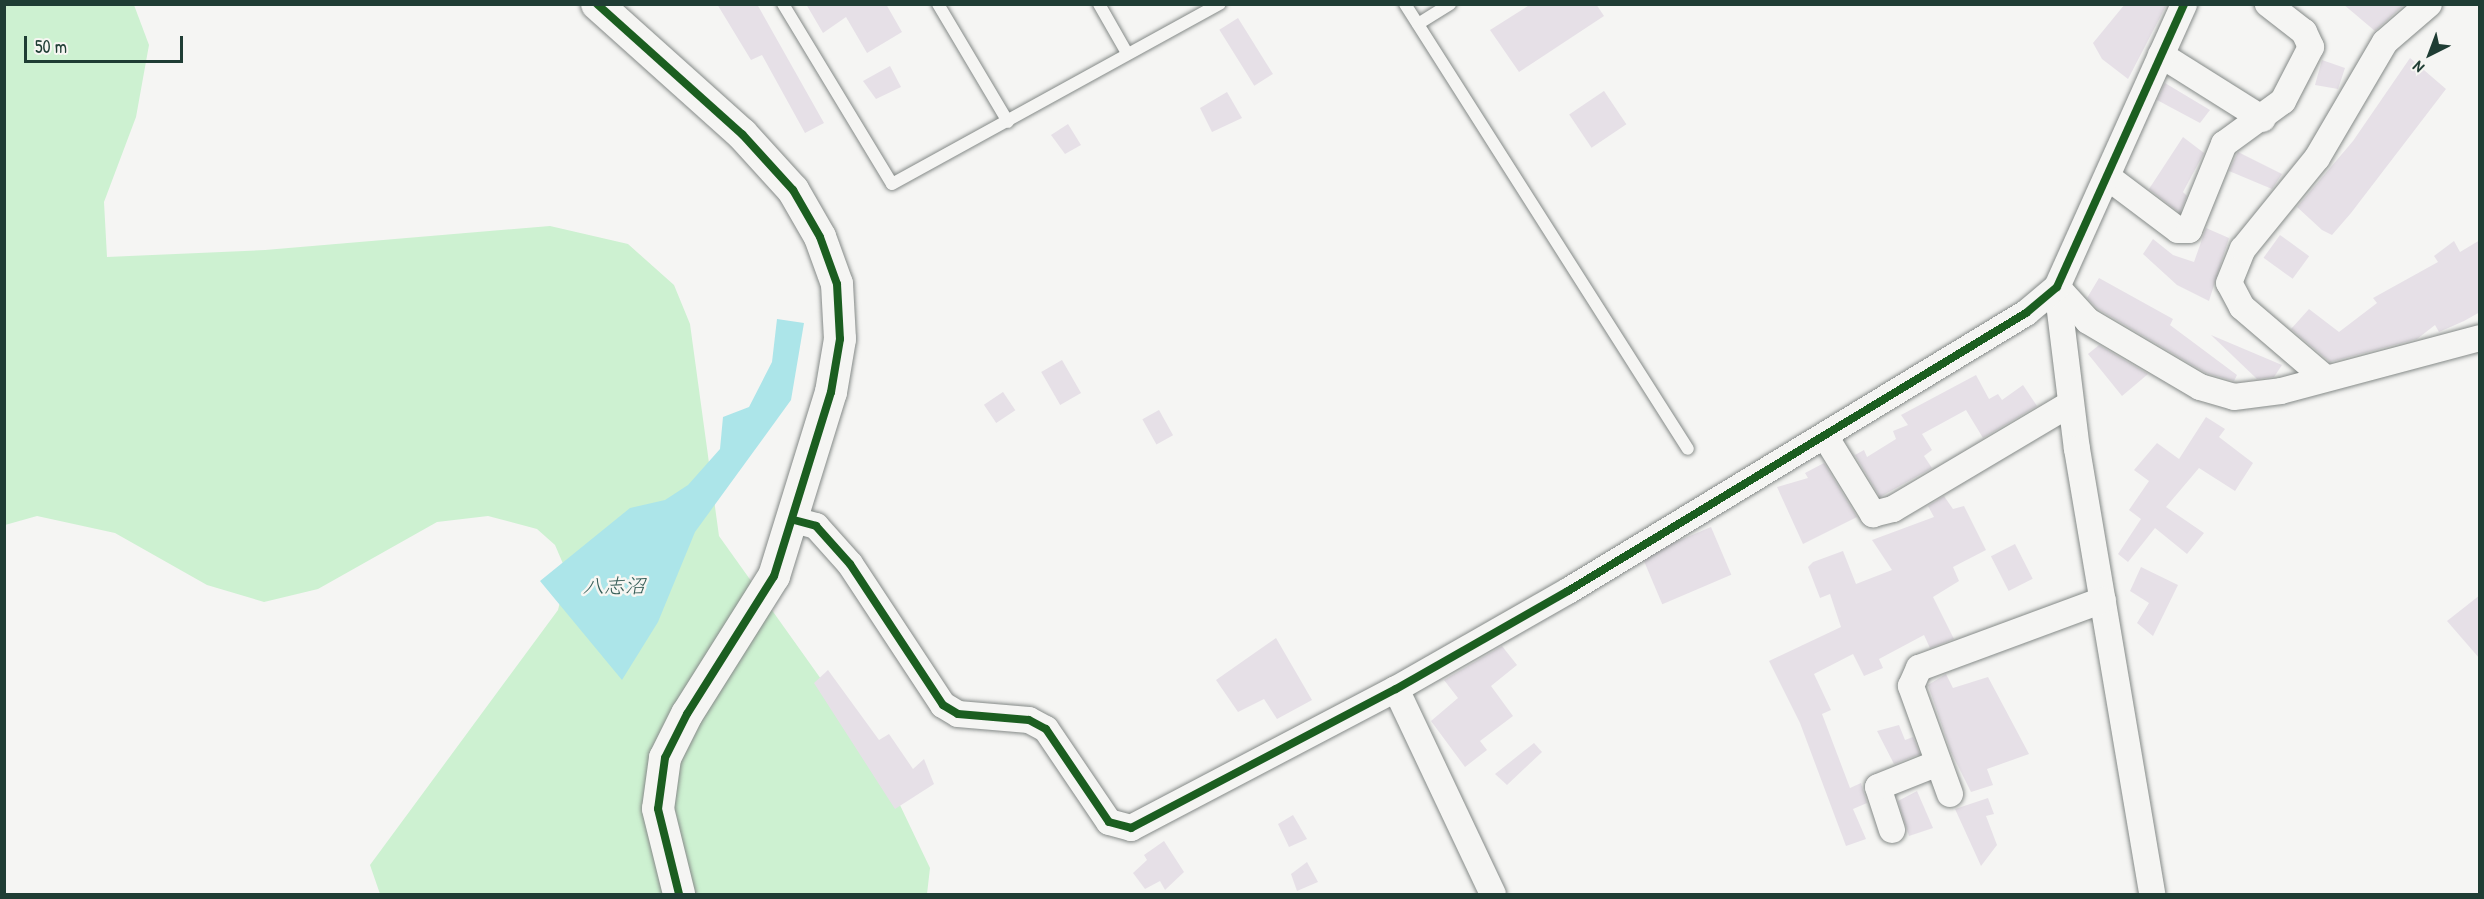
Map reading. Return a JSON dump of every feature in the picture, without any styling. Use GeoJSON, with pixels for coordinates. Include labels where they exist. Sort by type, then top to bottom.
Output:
{"type":"FeatureCollection","features":[{"type":"Feature","properties":{"kind":"street"},"geometry":{"type":"LineString","coordinates":[[597,4],[742,134],[793,190],[820,237],[837,284],[840,339],[831,392],[794,520],[774,576],[687,714],[665,758],[658,810],[679,894]]}},
{"type":"Feature","properties":{"kind":"street"},"geometry":{"type":"LineString","coordinates":[[794,520],[816,525],[850,564],[943,705],[958,714],[1029,720],[1046,729],[1100,811],[1120,827],[1131,828],[1396,690],[1825,436],[2026,313],[2057,287],[2109,178],[2184,4]]}},
{"type":"Feature","properties":{"kind":"street"},"geometry":{"type":"LineString","coordinates":[[2109,178],[2178,230],[2189,230],[2224,144],[2263,119],[2283,100],[2311,47],[2304,32],[2268,4]]}},
{"type":"Feature","properties":{"kind":"street"},"geometry":{"type":"LineString","coordinates":[[2325,378],[2242,307],[2229,283],[2243,249],[2317,158],[2385,42],[2429,4]]}},
{"type":"Feature","properties":{"kind":"street"},"geometry":{"type":"LineString","coordinates":[[2161,55],[2263,119]]}},
{"type":"Feature","properties":{"kind":"street"},"geometry":{"type":"LineString","coordinates":[[2057,287],[2088,321],[2200,387],[2235,397],[2325,378],[2480,338]]}},
{"type":"Feature","properties":{"kind":"street"},"geometry":{"type":"LineString","coordinates":[[2057,287],[2070,404],[2152,894]]}},
{"type":"Feature","properties":{"kind":"street"},"geometry":{"type":"LineString","coordinates":[[1825,436],[1873,514],[1893,509],[2070,404]]}},
{"type":"Feature","properties":{"kind":"street"},"geometry":{"type":"LineString","coordinates":[[1950,794],[1911,687],[1919,668],[2103,600]]}},
{"type":"Feature","properties":{"kind":"street"},"geometry":{"type":"LineString","coordinates":[[1396,690],[1493,894]]}},
{"type":"Feature","properties":{"kind":"street"},"geometry":{"type":"LineString","coordinates":[[1892,830],[1878,787],[1938,763]]}},
{"type":"Feature","properties":{"kind":"lane"},"geometry":{"type":"LineString","coordinates":[[783,4],[892,184],[1220,4]]}},
{"type":"Feature","properties":{"kind":"lane"},"geometry":{"type":"LineString","coordinates":[[938,4],[1008,122]]}},
{"type":"Feature","properties":{"kind":"lane"},"geometry":{"type":"LineString","coordinates":[[1099,4],[1127,53]]}},
{"type":"Feature","properties":{"kind":"lane"},"geometry":{"type":"LineString","coordinates":[[1405,4],[1688,448]]}},
{"type":"Feature","properties":{"kind":"lane"},"geometry":{"type":"LineString","coordinates":[[1418,24],[1450,4]]}},
{"type":"Feature","properties":{"kind":"green space"},"geometry":{"type":"Polygon","coordinates":[[[5,5],[134,5],[149,45],[136,117],[104,202],[107,257],[265,250],[550,226],[628,244],[674,285],[690,324],[719,536],[878,759],[930,868],[927,894],[380,894],[370,865],[558,610],[567,573],[555,545],[537,529],[488,516],[437,522],[318,589],[264,602],[207,585],[115,533],[37,516],[5,525],[5,5]]]}},
{"type":"Feature","properties":{"kind":"water","name":"八志沼"},"geometry":{"type":"Polygon","coordinates":[[[777,319],[804,323],[791,400],[695,532],[658,622],[622,680],[540,581],[630,508],[665,500],[688,485],[720,449],[723,417],[749,407],[772,362],[777,319]]]}},
{"type":"Feature","properties":{"kind":"building"},"geometry":{"type":"Polygon","coordinates":[[[717,4],[757,4],[824,123],[805,133],[762,55],[751,60],[717,4]]]}},
{"type":"Feature","properties":{"kind":"building"},"geometry":{"type":"Polygon","coordinates":[[[806,4],[886,4],[902,32],[867,53],[846,17],[823,33],[806,4]]]}},
{"type":"Feature","properties":{"kind":"building"},"geometry":{"type":"Polygon","coordinates":[[[1531,4],[1596,4],[1604,16],[1519,72],[1490,30],[1531,4]]]}},
{"type":"Feature","properties":{"kind":"building"},"geometry":{"type":"Polygon","coordinates":[[[2125,4],[2167,4],[2128,79],[2102,59],[2093,43],[2125,4]]]}},
{"type":"Feature","properties":{"kind":"building"},"geometry":{"type":"Polygon","coordinates":[[[2343,4],[2405,4],[2375,31],[2343,4]]]}},
{"type":"Feature","properties":{"kind":"building"},"geometry":{"type":"Polygon","coordinates":[[[1238,18],[1273,74],[1254,86],[1219,30],[1238,18]]]}},
{"type":"Feature","properties":{"kind":"building"},"geometry":{"type":"Polygon","coordinates":[[[2410,58],[2446,89],[2332,235],[2322,230],[2297,207],[2353,141],[2410,58]]]}},
{"type":"Feature","properties":{"kind":"building"},"geometry":{"type":"Polygon","coordinates":[[[2322,60],[2345,68],[2338,89],[2315,85],[2322,60]]]}},
{"type":"Feature","properties":{"kind":"building"},"geometry":{"type":"Polygon","coordinates":[[[890,66],[901,87],[876,99],[863,81],[890,66]]]}},
{"type":"Feature","properties":{"kind":"building"},"geometry":{"type":"Polygon","coordinates":[[[2165,83],[2210,110],[2200,123],[2157,100],[2165,83]]]}},
{"type":"Feature","properties":{"kind":"building"},"geometry":{"type":"Polygon","coordinates":[[[1604,91],[1626,124],[1592,148],[1569,114],[1604,91]]]}},
{"type":"Feature","properties":{"kind":"building"},"geometry":{"type":"Polygon","coordinates":[[[1227,92],[1242,118],[1212,132],[1200,108],[1227,92]]]}},
{"type":"Feature","properties":{"kind":"building"},"geometry":{"type":"Polygon","coordinates":[[[1068,124],[1081,145],[1065,154],[1051,135],[1068,124]]]}},
{"type":"Feature","properties":{"kind":"building"},"geometry":{"type":"Polygon","coordinates":[[[2183,137],[2204,153],[2183,192],[2187,196],[2180,213],[2149,189],[2183,137]]]}},
{"type":"Feature","properties":{"kind":"building"},"geometry":{"type":"Polygon","coordinates":[[[2238,152],[2282,174],[2272,189],[2229,171],[2238,152]]]}},
{"type":"Feature","properties":{"kind":"building"},"geometry":{"type":"Polygon","coordinates":[[[2206,228],[2229,238],[2209,301],[2177,285],[2143,254],[2153,239],[2173,255],[2194,262],[2206,228]]]}},
{"type":"Feature","properties":{"kind":"building"},"geometry":{"type":"Polygon","coordinates":[[[2280,235],[2309,256],[2293,279],[2264,258],[2280,235]]]}},
{"type":"Feature","properties":{"kind":"building"},"geometry":{"type":"Polygon","coordinates":[[[2480,240],[2480,312],[2464,321],[2439,332],[2435,325],[2417,339],[2330,362],[2291,329],[2309,309],[2339,332],[2377,303],[2373,298],[2438,262],[2434,256],[2454,241],[2460,252],[2480,240]]]}},
{"type":"Feature","properties":{"kind":"building"},"geometry":{"type":"Polygon","coordinates":[[[2099,278],[2173,319],[2170,325],[2237,375],[2234,381],[2206,373],[2098,309],[2087,298],[2099,278]]]}},
{"type":"Feature","properties":{"kind":"building"},"geometry":{"type":"Polygon","coordinates":[[[2211,335],[2282,365],[2274,377],[2257,379],[2211,335]]]}},
{"type":"Feature","properties":{"kind":"building"},"geometry":{"type":"Polygon","coordinates":[[[2099,345],[2148,374],[2122,396],[2088,354],[2099,345]]]}},
{"type":"Feature","properties":{"kind":"building"},"geometry":{"type":"Polygon","coordinates":[[[1062,360],[1081,393],[1060,405],[1041,372],[1062,360]]]}},
{"type":"Feature","properties":{"kind":"building"},"geometry":{"type":"Polygon","coordinates":[[[1976,375],[1989,399],[1998,394],[2002,400],[2023,385],[2037,406],[1983,438],[1966,410],[1922,434],[1932,450],[1924,456],[1932,468],[1880,497],[1855,455],[1864,450],[1867,457],[1896,439],[1893,431],[1908,425],[1901,415],[1976,375]]]}},
{"type":"Feature","properties":{"kind":"building"},"geometry":{"type":"Polygon","coordinates":[[[1003,392],[1015,410],[996,423],[984,405],[1003,392]]]}},
{"type":"Feature","properties":{"kind":"building"},"geometry":{"type":"Polygon","coordinates":[[[1159,410],[1173,435],[1156,445],[1142,419],[1159,410]]]}},
{"type":"Feature","properties":{"kind":"building"},"geometry":{"type":"Polygon","coordinates":[[[2206,417],[2225,429],[2219,437],[2253,463],[2235,491],[2199,468],[2166,507],[2204,533],[2187,554],[2155,528],[2128,562],[2118,554],[2141,519],[2129,510],[2149,481],[2134,470],[2157,443],[2179,459],[2206,417]]]}},
{"type":"Feature","properties":{"kind":"building"},"geometry":{"type":"Polygon","coordinates":[[[1824,463],[1857,517],[1803,544],[1777,487],[1808,478],[1805,473],[1824,463]]]}},
{"type":"Feature","properties":{"kind":"building"},"geometry":{"type":"Polygon","coordinates":[[[1944,496],[1953,509],[1964,506],[1986,550],[1953,567],[1959,581],[1933,597],[1954,639],[1930,648],[1924,635],[1879,659],[1883,668],[1864,676],[1853,654],[1814,674],[1831,710],[1822,714],[1850,788],[1861,783],[1867,803],[1853,809],[1866,839],[1846,846],[1800,723],[1769,661],[1841,627],[1830,594],[1820,598],[1808,567],[1813,562],[1843,551],[1856,584],[1892,570],[1872,540],[1934,517],[1928,506],[1944,496]]]}},
{"type":"Feature","properties":{"kind":"building"},"geometry":{"type":"Polygon","coordinates":[[[1711,527],[1731,575],[1662,604],[1642,556],[1711,527]]]}},
{"type":"Feature","properties":{"kind":"building"},"geometry":{"type":"Polygon","coordinates":[[[2015,544],[2033,579],[2009,591],[1991,556],[2015,544]]]}},
{"type":"Feature","properties":{"kind":"building"},"geometry":{"type":"Polygon","coordinates":[[[2141,567],[2178,585],[2153,636],[2137,623],[2149,603],[2130,591],[2141,567]]]}},
{"type":"Feature","properties":{"kind":"building"},"geometry":{"type":"Polygon","coordinates":[[[2480,595],[2480,659],[2447,621],[2480,595]]]}},
{"type":"Feature","properties":{"kind":"building"},"geometry":{"type":"Polygon","coordinates":[[[1276,638],[1312,700],[1277,719],[1264,699],[1238,712],[1216,680],[1276,638]]]}},
{"type":"Feature","properties":{"kind":"building"},"geometry":{"type":"Polygon","coordinates":[[[1502,646],[1517,665],[1491,686],[1513,716],[1480,741],[1487,750],[1465,767],[1431,721],[1458,698],[1444,680],[1502,646]]]}},
{"type":"Feature","properties":{"kind":"building"},"geometry":{"type":"Polygon","coordinates":[[[828,670],[879,740],[889,734],[913,769],[924,759],[934,784],[895,809],[814,683],[828,670]]]}},
{"type":"Feature","properties":{"kind":"building"},"geometry":{"type":"Polygon","coordinates":[[[1946,674],[1953,688],[1988,677],[2029,754],[1987,769],[1993,785],[1971,792],[1951,752],[1928,685],[1946,674]]]}},
{"type":"Feature","properties":{"kind":"building"},"geometry":{"type":"Polygon","coordinates":[[[1899,725],[1905,740],[1913,737],[1920,754],[1894,764],[1877,731],[1899,725]]]}},
{"type":"Feature","properties":{"kind":"building"},"geometry":{"type":"Polygon","coordinates":[[[1534,743],[1542,752],[1507,785],[1495,774],[1534,743]]]}},
{"type":"Feature","properties":{"kind":"building"},"geometry":{"type":"Polygon","coordinates":[[[1917,791],[1933,828],[1909,836],[1898,801],[1917,791]]]}},
{"type":"Feature","properties":{"kind":"building"},"geometry":{"type":"Polygon","coordinates":[[[1988,798],[1994,814],[1986,816],[1997,845],[1981,866],[1955,809],[1988,798]]]}},
{"type":"Feature","properties":{"kind":"building"},"geometry":{"type":"Polygon","coordinates":[[[1293,815],[1307,839],[1289,847],[1278,824],[1293,815]]]}},
{"type":"Feature","properties":{"kind":"building"},"geometry":{"type":"Polygon","coordinates":[[[1164,841],[1184,872],[1165,890],[1160,881],[1145,889],[1133,873],[1147,860],[1144,855],[1164,841]]]}},
{"type":"Feature","properties":{"kind":"building"},"geometry":{"type":"Polygon","coordinates":[[[1307,862],[1318,882],[1297,891],[1291,874],[1307,862]]]}},
{"type":"Feature","properties":{"kind":"cycle path"},"geometry":{"type":"LineString","coordinates":[[597,4],[742,134],[793,190],[820,237],[837,284],[840,339],[831,392],[774,576],[687,714],[665,758],[658,809],[679,894]]}},
{"type":"Feature","properties":{"kind":"cycle path"},"geometry":{"type":"LineString","coordinates":[[794,520],[816,526],[850,564],[943,705],[958,714],[1029,720],[1046,729],[1109,822],[1131,828],[1396,689],[1568,591],[2026,313],[2057,287],[2184,4]]}}]}
